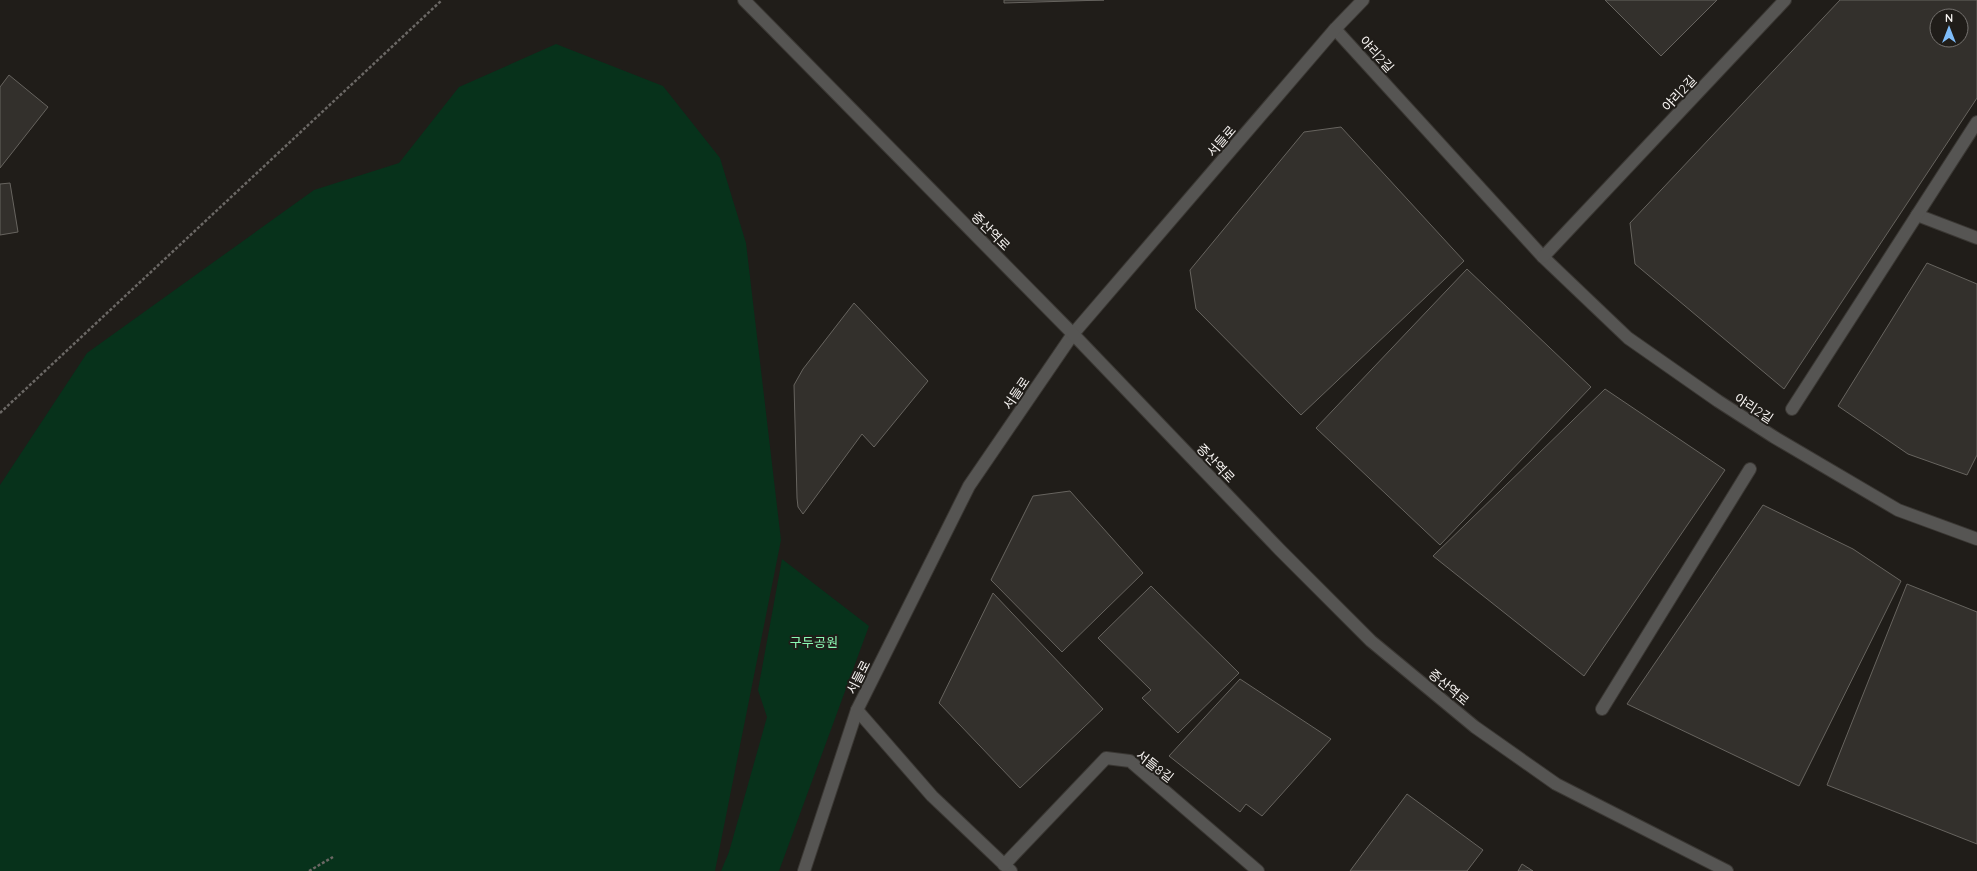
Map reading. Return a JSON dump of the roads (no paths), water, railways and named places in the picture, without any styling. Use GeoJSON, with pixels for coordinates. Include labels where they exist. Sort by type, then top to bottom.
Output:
{"type":"FeatureCollection","features":[{"type":"Feature","properties":{"kind":"street","name":"증산역로"},"geometry":{"type":"LineString","coordinates":[[744,0],[1073,334],[1280,550],[1371,641],[1476,727],[1556,784],[1727,871]]}},
{"type":"Feature","properties":{"kind":"street","name":"서들로"},"geometry":{"type":"LineString","coordinates":[[804,871],[857,710],[969,486],[1073,334],[1335,29],[1363,0]]}},
{"type":"Feature","properties":{"kind":"street","name":"야리2길"},"geometry":{"type":"LineString","coordinates":[[1543,257],[1785,0]]}},
{"type":"Feature","properties":{"kind":"street","name":"야리2길"},"geometry":{"type":"LineString","coordinates":[[1335,29],[1543,257],[1628,338],[1718,401],[1774,437],[1898,510],[1977,539]]}},
{"type":"Feature","properties":{"kind":"street"},"geometry":{"type":"LineString","coordinates":[[1792,408],[1977,122]]}},
{"type":"Feature","properties":{"kind":"street"},"geometry":{"type":"LineString","coordinates":[[1917,215],[1977,238]]}},
{"type":"Feature","properties":{"kind":"street"},"geometry":{"type":"LineString","coordinates":[[1602,709],[1750,469]]}},
{"type":"Feature","properties":{"kind":"street","name":"서들8길"},"geometry":{"type":"LineString","coordinates":[[857,710],[932,796],[1007,868],[1106,758],[1130,760],[1258,871]]}},
{"type":"Feature","properties":{"kind":"park label","name":"구두공원"},"geometry":{"type":"Point","coordinates":[814,642]}}]}
